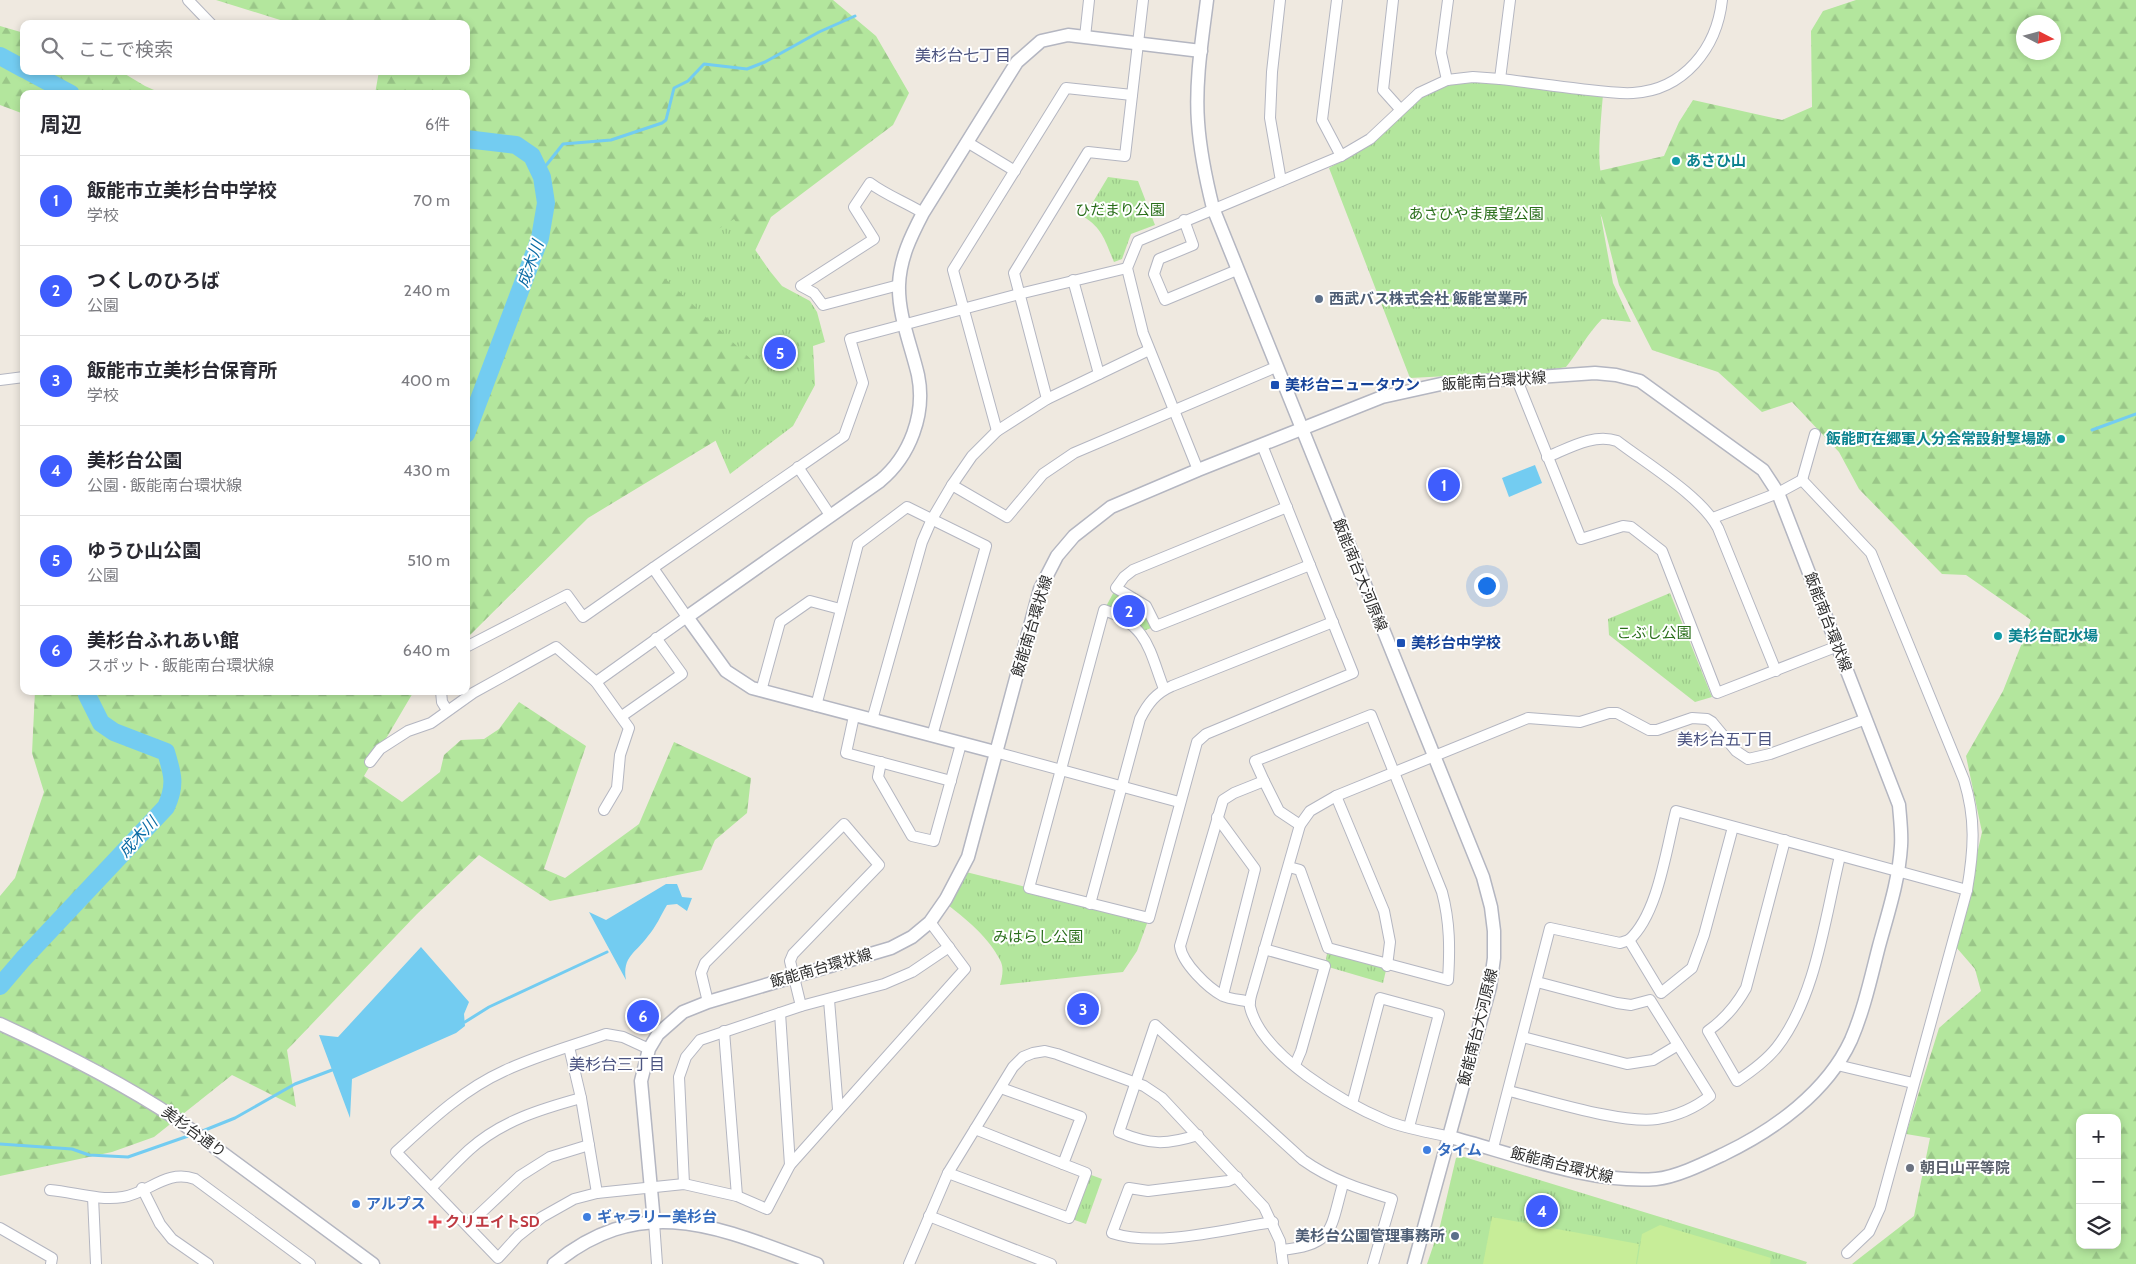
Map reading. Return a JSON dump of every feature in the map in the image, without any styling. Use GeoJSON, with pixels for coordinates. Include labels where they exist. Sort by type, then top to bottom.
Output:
{"type":"FeatureCollection","features":[{"type":"Feature","properties":{"kind":"street"},"geometry":{"type":"LineString","coordinates":[[188,0],[207,20]]}},
{"type":"Feature","properties":{"kind":"street"},"geometry":{"type":"LineString","coordinates":[[1085,37],[1089,0]]}},
{"type":"Feature","properties":{"kind":"street"},"geometry":{"type":"LineString","coordinates":[[1047,398],[1014,273],[1088,152],[1125,156],[1143,0]]}},
{"type":"Feature","properties":{"kind":"street","name":"飯能南台大河原線"},"geometry":{"type":"LineString","coordinates":[[1207,0],[1201,51],[1198,120],[1201,152],[1213,208],[1483,877],[1494,931],[1494,958],[1490,987],[1414,1264]]}},
{"type":"Feature","properties":{"kind":"street"},"geometry":{"type":"LineString","coordinates":[[1280,0],[1272,72],[1270,118],[1281,181]]}},
{"type":"Feature","properties":{"kind":"street"},"geometry":{"type":"LineString","coordinates":[[1337,0],[1322,120],[1341,156]]}},
{"type":"Feature","properties":{"kind":"street"},"geometry":{"type":"LineString","coordinates":[[1393,0],[1383,90],[1400,109]]}},
{"type":"Feature","properties":{"kind":"street"},"geometry":{"type":"LineString","coordinates":[[1448,0],[1442,53],[1448,80]]}},
{"type":"Feature","properties":{"kind":"street"},"geometry":{"type":"LineString","coordinates":[[1500,79],[1510,0]]}},
{"type":"Feature","properties":{"kind":"street"},"geometry":{"type":"LineString","coordinates":[[1198,470],[1149,350],[1127,268],[1138,241],[1184,220],[1341,156],[1370,139],[1419,93],[1448,80],[1473,77],[1500,79],[1611,93],[1634,93],[1660,88],[1684,76],[1703,55],[1714,37],[1722,0]]}},
{"type":"Feature","properties":{"kind":"street"},"geometry":{"type":"LineString","coordinates":[[596,682],[887,475],[900,459],[912,437],[919,411],[920,394],[918,376],[904,325],[899,285],[902,260],[911,236],[923,213],[1017,62],[1028,50],[1041,41],[1056,37],[1085,37],[1201,51]]}},
{"type":"Feature","properties":{"kind":"street"},"geometry":{"type":"LineString","coordinates":[[997,431],[953,270],[1066,88],[1132,95]]}},
{"type":"Feature","properties":{"kind":"street"},"geometry":{"type":"LineString","coordinates":[[967,142],[1015,171]]}},
{"type":"Feature","properties":{"kind":"street"},"geometry":{"type":"LineString","coordinates":[[899,285],[823,305],[814,293],[801,286],[874,239],[854,207],[870,183],[886,195],[894,196],[923,213]]}},
{"type":"Feature","properties":{"kind":"street"},"geometry":{"type":"LineString","coordinates":[[1184,220],[1193,245],[1159,259],[1154,274],[1165,300],[1237,270]]}},
{"type":"Feature","properties":{"kind":"street"},"geometry":{"type":"LineString","coordinates":[[470,645],[567,595],[584,617],[844,436],[863,383],[850,339],[1073,280],[1127,268]]}},
{"type":"Feature","properties":{"kind":"street"},"geometry":{"type":"LineString","coordinates":[[1073,280],[1098,374]]}},
{"type":"Feature","properties":{"kind":"street"},"geometry":{"type":"LineString","coordinates":[[872,720],[922,542],[932,519],[972,456],[997,431],[1047,398],[1149,350]]}},
{"type":"Feature","properties":{"kind":"street"},"geometry":{"type":"LineString","coordinates":[[952,485],[1007,517],[1043,474],[1074,453],[1276,367]]}},
{"type":"Feature","properties":{"kind":"street","name":"飯能南台環状線"},"geometry":{"type":"LineString","coordinates":[[654,1222],[641,1080],[649,1049],[658,1034],[683,1012],[708,1002],[891,948],[912,937],[930,922],[950,893],[968,857],[1040,589],[1057,556],[1074,536],[1111,507],[1198,470],[1400,392],[1441,384],[1595,373],[1616,374],[1640,381],[1763,470],[1778,492],[1899,804],[1901,846],[1898,871],[1859,1020],[1837,1064],[1820,1085],[1787,1115],[1740,1146],[1703,1164],[1659,1179],[1614,1178],[1579,1172],[1450,1137]]}},
{"type":"Feature","properties":{"kind":"street"},"geometry":{"type":"LineString","coordinates":[[0,380],[20,378]]}},
{"type":"Feature","properties":{"kind":"street"},"geometry":{"type":"LineString","coordinates":[[1517,380],[1581,539],[1623,526],[1631,527],[1662,551],[1717,693],[1838,646]]}},
{"type":"Feature","properties":{"kind":"street"},"geometry":{"type":"LineString","coordinates":[[1713,518],[1778,492],[1802,480],[1814,434]]}},
{"type":"Feature","properties":{"kind":"street"},"geometry":{"type":"LineString","coordinates":[[1547,457],[1594,439],[1607,437],[1617,441],[1699,503],[1713,518],[1776,671]]}},
{"type":"Feature","properties":{"kind":"street"},"geometry":{"type":"LineString","coordinates":[[1164,689],[1141,632],[1124,618],[1104,610],[1029,888],[1149,918],[1197,742],[1206,734],[1353,673],[1262,445]]}},
{"type":"Feature","properties":{"kind":"street"},"geometry":{"type":"LineString","coordinates":[[798,467],[830,516]]}},
{"type":"Feature","properties":{"kind":"street"},"geometry":{"type":"LineString","coordinates":[[1802,480],[1871,553],[1960,771],[1972,812],[1974,838],[1967,890],[1875,1221],[1869,1232],[1847,1253]]}},
{"type":"Feature","properties":{"kind":"street"},"geometry":{"type":"LineString","coordinates":[[816,706],[856,550],[862,540],[907,507],[986,546],[932,736]]}},
{"type":"Feature","properties":{"kind":"street"},"geometry":{"type":"LineString","coordinates":[[1287,507],[1133,570],[1124,577],[1116,588],[1146,606],[1156,626],[1310,565]]}},
{"type":"Feature","properties":{"kind":"street"},"geometry":{"type":"LineString","coordinates":[[653,568],[726,671],[740,683],[761,692],[1180,802]]}},
{"type":"Feature","properties":{"kind":"street"},"geometry":{"type":"LineString","coordinates":[[761,692],[780,622],[810,601],[840,609]]}},
{"type":"Feature","properties":{"kind":"street"},"geometry":{"type":"LineString","coordinates":[[1090,904],[1140,718],[1146,706],[1164,689],[1333,622]]}},
{"type":"Feature","properties":{"kind":"street"},"geometry":{"type":"LineString","coordinates":[[622,716],[682,674],[656,638]]}},
{"type":"Feature","properties":{"kind":"street"},"geometry":{"type":"LineString","coordinates":[[470,694],[556,647],[596,682],[629,728],[620,755],[617,788],[604,810]]}},
{"type":"Feature","properties":{"kind":"street"},"geometry":{"type":"LineString","coordinates":[[441,695],[442,702],[447,710]]}},
{"type":"Feature","properties":{"kind":"street"},"geometry":{"type":"LineString","coordinates":[[370,762],[380,749],[401,735],[431,723],[469,695]]}},
{"type":"Feature","properties":{"kind":"street"},"geometry":{"type":"LineString","coordinates":[[1450,1137],[1389,1122],[1319,1086],[1274,1047],[1257,1025],[1250,1002],[1300,825],[1310,811],[1336,796],[1528,718],[1586,721],[1609,713],[1617,713],[1649,730],[1657,730],[1692,718],[1707,719],[1712,722],[1736,751],[1748,759],[1755,759],[1866,719]]}},
{"type":"Feature","properties":{"kind":"street"},"geometry":{"type":"LineString","coordinates":[[1289,867],[1300,870],[1328,948],[1387,966],[1448,980],[1449,916],[1442,892],[1395,772],[1370,715],[1255,761],[1279,811],[1300,825]]}},
{"type":"Feature","properties":{"kind":"street"},"geometry":{"type":"LineString","coordinates":[[854,716],[846,753],[951,781]]}},
{"type":"Feature","properties":{"kind":"street"},"geometry":{"type":"LineString","coordinates":[[881,762],[878,777],[912,836],[934,841],[961,744]]}},
{"type":"Feature","properties":{"kind":"street"},"geometry":{"type":"LineString","coordinates":[[1250,1002],[1223,996],[1188,966],[1181,956],[1180,946],[1224,800],[1234,792],[1264,781]]}},
{"type":"Feature","properties":{"kind":"street"},"geometry":{"type":"LineString","coordinates":[[1336,796],[1384,912],[1390,942],[1387,966]]}},
{"type":"Feature","properties":{"kind":"street"},"geometry":{"type":"LineString","coordinates":[[1493,1148],[1550,928],[1620,942],[1628,940],[1639,931],[1649,911],[1676,811],[1967,890]]}},
{"type":"Feature","properties":{"kind":"street"},"geometry":{"type":"LineString","coordinates":[[1218,817],[1255,869],[1223,996]]}},
{"type":"Feature","properties":{"kind":"street"},"geometry":{"type":"LineString","coordinates":[[708,1002],[701,973],[705,963],[844,824],[879,865],[793,954],[790,961],[802,1006]]}},
{"type":"Feature","properties":{"kind":"street"},"geometry":{"type":"LineString","coordinates":[[1628,940],[1661,993],[1692,968],[1704,935],[1733,826]]}},
{"type":"Feature","properties":{"kind":"street"},"geometry":{"type":"LineString","coordinates":[[1785,840],[1746,988],[1735,1007],[1722,1022],[1708,1031],[1737,1081],[1756,1068],[1777,1047],[1795,1019],[1812,973],[1840,856]]}},
{"type":"Feature","properties":{"kind":"street"},"geometry":{"type":"LineString","coordinates":[[649,1049],[623,1037],[606,1034],[504,1071],[468,1091],[396,1152],[498,1258],[518,1236],[542,1217],[574,1199],[597,1193],[650,1186],[684,1184],[737,1196],[767,1209],[790,1165],[965,969],[930,922]]}},
{"type":"Feature","properties":{"kind":"street"},"geometry":{"type":"LineString","coordinates":[[684,1184],[678,1077],[686,1057],[700,1040],[802,1006],[884,984],[912,972],[949,947]]}},
{"type":"Feature","properties":{"kind":"street"},"geometry":{"type":"LineString","coordinates":[[1264,949],[1325,966],[1301,1051],[1295,1065]]}},
{"type":"Feature","properties":{"kind":"street"},"geometry":{"type":"LineString","coordinates":[[1509,1091],[1624,1117],[1656,1119],[1691,1108],[1710,1096],[1650,1000],[1631,1005],[1617,1004],[1537,982]]}},
{"type":"Feature","properties":{"kind":"street"},"geometry":{"type":"LineString","coordinates":[[1352,1104],[1380,998],[1439,1014],[1409,1127]]}},
{"type":"Feature","properties":{"kind":"street"},"geometry":{"type":"LineString","coordinates":[[829,1000],[838,1109]]}},
{"type":"Feature","properties":{"kind":"street"},"geometry":{"type":"LineString","coordinates":[[780,1013],[790,1165]]}},
{"type":"Feature","properties":{"kind":"street","name":"美杉台通り"},"geometry":{"type":"LineString","coordinates":[[0,1024],[107,1075],[175,1118],[373,1264]]}},
{"type":"Feature","properties":{"kind":"street"},"geometry":{"type":"LineString","coordinates":[[1198,1135],[1183,1140],[1157,1144],[1119,1132],[1155,1025],[1303,1160],[1318,1171],[1343,1184],[1392,1199],[1373,1264]]}},
{"type":"Feature","properties":{"kind":"street"},"geometry":{"type":"LineString","coordinates":[[724,1031],[737,1196]]}},
{"type":"Feature","properties":{"kind":"street"},"geometry":{"type":"LineString","coordinates":[[1523,1037],[1627,1064],[1653,1060],[1678,1045]]}},
{"type":"Feature","properties":{"kind":"street"},"geometry":{"type":"LineString","coordinates":[[569,1047],[581,1098],[597,1193]]}},
{"type":"Feature","properties":{"kind":"street"},"geometry":{"type":"LineString","coordinates":[[912,1263],[928,1216],[948,1173],[974,1129],[1018,1062],[1033,1053],[1044,1051],[1136,1082],[1162,1098],[1238,1177],[1264,1207],[1273,1222],[1283,1264]]}},
{"type":"Feature","properties":{"kind":"street"},"geometry":{"type":"LineString","coordinates":[[1837,1064],[1913,1083]]}},
{"type":"Feature","properties":{"kind":"street"},"geometry":{"type":"LineString","coordinates":[[1001,1088],[1080,1117],[1064,1164]]}},
{"type":"Feature","properties":{"kind":"street"},"geometry":{"type":"LineString","coordinates":[[431,1188],[470,1148],[500,1128],[534,1111],[581,1098]]}},
{"type":"Feature","properties":{"kind":"street"},"geometry":{"type":"LineString","coordinates":[[948,1173],[1069,1218],[1086,1173],[974,1129]]}},
{"type":"Feature","properties":{"kind":"street"},"geometry":{"type":"LineString","coordinates":[[468,1226],[520,1176],[550,1157],[589,1145]]}},
{"type":"Feature","properties":{"kind":"street"},"geometry":{"type":"LineString","coordinates":[[50,1190],[93,1197],[124,1197],[142,1188],[180,1176],[195,1179],[310,1264]]}},
{"type":"Feature","properties":{"kind":"street"},"geometry":{"type":"LineString","coordinates":[[1238,1177],[1228,1181],[1148,1191],[1129,1188],[1112,1233],[1135,1239],[1164,1238],[1273,1222]]}},
{"type":"Feature","properties":{"kind":"street"},"geometry":{"type":"LineString","coordinates":[[1281,1250],[1301,1248],[1323,1239],[1330,1229],[1343,1184]]}},
{"type":"Feature","properties":{"kind":"street"},"geometry":{"type":"LineString","coordinates":[[142,1188],[160,1224],[172,1238],[208,1264]]}},
{"type":"Feature","properties":{"kind":"street"},"geometry":{"type":"LineString","coordinates":[[93,1197],[96,1264]]}},
{"type":"Feature","properties":{"kind":"street"},"geometry":{"type":"LineString","coordinates":[[928,1216],[1051,1264]]}},
{"type":"Feature","properties":{"kind":"street"},"geometry":{"type":"LineString","coordinates":[[554,1264],[578,1246],[593,1238],[616,1230],[654,1222],[689,1222],[709,1226],[817,1264]]}},
{"type":"Feature","properties":{"kind":"street"},"geometry":{"type":"LineString","coordinates":[[654,1222],[658,1264]]}},
{"type":"Feature","properties":{"kind":"street"},"geometry":{"type":"LineString","coordinates":[[0,1228],[52,1258],[52,1264]]}},
{"type":"Feature","properties":{"kind":"green space"},"geometry":{"type":"Polygon","coordinates":[[[216,0],[833,0],[876,36],[909,93],[893,125],[771,217],[735,293],[795,356],[763,412],[588,518],[470,635],[470,90],[376,90],[378,75],[470,75],[470,20],[280,20],[216,0]]]}},
{"type":"Feature","properties":{"kind":"green space"},"geometry":{"type":"Polygon","coordinates":[[[1856,0],[2136,0],[2136,1264],[1852,1264],[1914,1216],[1930,1138],[1906,1134],[1939,1028],[1981,991],[1975,969],[1956,947],[1982,832],[1966,756],[2003,691],[2031,620],[1966,575],[1942,574],[1859,489],[1839,452],[1792,402],[1762,412],[1718,372],[1652,350],[1619,285],[1602,218],[1581,175],[1664,156],[1679,122],[1693,100],[1782,120],[1812,107],[1811,31],[1823,11],[1856,0]]]}},
{"type":"Feature","properties":{"kind":"green space"},"geometry":{"type":"Polygon","coordinates":[[[0,26],[20,32],[20,75],[127,75],[154,90],[20,90],[20,112],[0,105],[0,26]]]}},
{"type":"Feature","properties":{"kind":"green space","name":"あさひやま展望公園"},"geometry":{"type":"Polygon","coordinates":[[[1471,81],[1491,81],[1603,94],[1599,149],[1602,175],[1595,198],[1599,206],[1613,283],[1631,322],[1602,319],[1566,367],[1543,371],[1410,378],[1329,168],[1362,149],[1418,99],[1445,86],[1471,81]]]}},
{"type":"Feature","properties":{"kind":"green space","name":"ひだまり公園"},"geometry":{"type":"Polygon","coordinates":[[[1108,177],[1138,181],[1155,225],[1131,234],[1122,259],[1114,262],[1106,242],[1099,231],[1084,217],[1108,177]]]}},
{"type":"Feature","properties":{"kind":"green space"},"geometry":{"type":"Polygon","coordinates":[[[734,219],[782,286],[810,301],[817,312],[825,342],[813,346],[815,385],[793,426],[730,474],[714,437],[757,365],[656,270],[734,219]]]}},
{"type":"Feature","properties":{"kind":"green space"},"geometry":{"type":"Polygon","coordinates":[[[1116,588],[1132,596],[1156,626],[1141,632],[1104,610],[1116,588]]]}},
{"type":"Feature","properties":{"kind":"green space","name":"こぶし公園"},"geometry":{"type":"Polygon","coordinates":[[[1670,593],[1712,697],[1695,702],[1609,635],[1608,619],[1670,593]]]}},
{"type":"Feature","properties":{"kind":"green space"},"geometry":{"type":"Polygon","coordinates":[[[35,695],[412,695],[364,776],[402,802],[440,772],[444,755],[461,740],[484,739],[499,729],[519,702],[586,746],[544,869],[565,878],[639,824],[674,742],[751,778],[747,813],[715,840],[702,870],[550,901],[479,855],[417,914],[287,1050],[296,1107],[232,1075],[154,1137],[112,1152],[0,1176],[0,896],[15,878],[44,792],[32,753],[35,695]]]}},
{"type":"Feature","properties":{"kind":"green space","name":"みはらし公園"},"geometry":{"type":"Polygon","coordinates":[[[962,871],[1149,918],[1137,951],[1123,972],[1000,985],[1002,968],[996,953],[976,929],[944,902],[962,871]]]}},
{"type":"Feature","properties":{"kind":"green space"},"geometry":{"type":"Polygon","coordinates":[[[1328,948],[1387,966],[1383,983],[1325,966],[1328,948]]]}},
{"type":"Feature","properties":{"kind":"green space"},"geometry":{"type":"Polygon","coordinates":[[[1461,1156],[1807,1262],[1806,1264],[1427,1264],[1440,1226],[1456,1158],[1461,1156]]]}},
{"type":"Feature","properties":{"kind":"green space"},"geometry":{"type":"Polygon","coordinates":[[[1086,1173],[1102,1179],[1086,1224],[1069,1218],[1086,1173]]]}},
{"type":"Feature","properties":{"kind":"green space"},"geometry":{"type":"Polygon","coordinates":[[[1492,1217],[1639,1244],[1636,1264],[1483,1264],[1492,1217]]]}},
{"type":"Feature","properties":{"kind":"green space"},"geometry":{"type":"Polygon","coordinates":[[[1660,1225],[1771,1258],[1770,1264],[1637,1264],[1642,1234],[1660,1225]]]}},
{"type":"Feature","properties":{"kind":"water"},"geometry":{"type":"Polygon","coordinates":[[[1535,465],[1542,483],[1509,497],[1502,478],[1535,465]]]}},
{"type":"Feature","properties":{"kind":"water"},"geometry":{"type":"Polygon","coordinates":[[[666,884],[677,884],[682,897],[692,898],[687,911],[677,904],[667,905],[656,925],[628,960],[625,972],[626,980],[589,912],[606,920],[666,884]]]}},
{"type":"Feature","properties":{"kind":"water"},"geometry":{"type":"Polygon","coordinates":[[[421,947],[469,1002],[464,1014],[465,1026],[456,1033],[352,1079],[350,1118],[319,1035],[338,1037],[421,947]]]}},
{"type":"Feature","properties":{"kind":"waterway"},"geometry":{"type":"LineString","coordinates":[[540,173],[563,144],[611,140],[662,123],[666,120],[674,88],[688,81],[704,64],[747,69],[765,62],[819,32],[855,16]]}},
{"type":"Feature","properties":{"kind":"waterway","name":"成木川"},"geometry":{"type":"LineString","coordinates":[[0,56],[20,67]]}},
{"type":"Feature","properties":{"kind":"waterway","name":"成木川"},"geometry":{"type":"LineString","coordinates":[[35,75],[64,90]]}},
{"type":"Feature","properties":{"kind":"waterway","name":"成木川"},"geometry":{"type":"LineString","coordinates":[[470,139],[516,145],[532,156],[542,177],[546,203],[540,238],[470,423]]}},
{"type":"Feature","properties":{"kind":"waterway"},"geometry":{"type":"LineString","coordinates":[[2092,430],[2136,414]]}},
{"type":"Feature","properties":{"kind":"waterway","name":"成木川"},"geometry":{"type":"LineString","coordinates":[[0,986],[166,807],[169,799],[172,780],[166,752],[114,732],[101,723],[87,695]]}},
{"type":"Feature","properties":{"kind":"waterway"},"geometry":{"type":"LineString","coordinates":[[465,1022],[489,1007],[607,952]]}},
{"type":"Feature","properties":{"kind":"waterway"},"geometry":{"type":"LineString","coordinates":[[200,1132],[235,1118],[295,1084],[332,1070]]}},
{"type":"Feature","properties":{"kind":"waterway"},"geometry":{"type":"LineString","coordinates":[[0,1144],[72,1149],[89,1155],[128,1157],[191,1135]]}},
{"type":"Feature","properties":{"kind":"place","name":"あさひ山"},"geometry":{"type":"Point","coordinates":[1676,161]}},
{"type":"Feature","properties":{"kind":"place","name":"西武バス株式会社 飯能営業所"},"geometry":{"type":"Point","coordinates":[1319,299]}},
{"type":"Feature","properties":{"kind":"place","name":"ゆうひ山公園"},"geometry":{"type":"Point","coordinates":[780,353]}},
{"type":"Feature","properties":{"kind":"place","name":"美杉台ニュータウン"},"geometry":{"type":"Point","coordinates":[1275,385]}},
{"type":"Feature","properties":{"kind":"place","name":"飯能町在郷軍人分会常設射撃場跡"},"geometry":{"type":"Point","coordinates":[2061,439]}},
{"type":"Feature","properties":{"kind":"place","name":"飯能市立美杉台中学校"},"geometry":{"type":"Point","coordinates":[1444,485]}},
{"type":"Feature","properties":{"kind":"place","name":"つくしのひろば"},"geometry":{"type":"Point","coordinates":[1129,611]}},
{"type":"Feature","properties":{"kind":"place","name":"美杉台配水場"},"geometry":{"type":"Point","coordinates":[1998,636]}},
{"type":"Feature","properties":{"kind":"place","name":"美杉台中学校"},"geometry":{"type":"Point","coordinates":[1401,643]}},
{"type":"Feature","properties":{"kind":"place","name":"飯能市立美杉台保育所"},"geometry":{"type":"Point","coordinates":[1083,1009]}},
{"type":"Feature","properties":{"kind":"place","name":"美杉台ふれあい館"},"geometry":{"type":"Point","coordinates":[643,1016]}},
{"type":"Feature","properties":{"kind":"place","name":"タイム"},"geometry":{"type":"Point","coordinates":[1427,1150]}},
{"type":"Feature","properties":{"kind":"place","name":"朝日山平等院"},"geometry":{"type":"Point","coordinates":[1910,1168]}},
{"type":"Feature","properties":{"kind":"place","name":"アルプス"},"geometry":{"type":"Point","coordinates":[356,1204]}},
{"type":"Feature","properties":{"kind":"place","name":"美杉台公園"},"geometry":{"type":"Point","coordinates":[1542,1211]}},
{"type":"Feature","properties":{"kind":"place","name":"ギャラリー美杉台"},"geometry":{"type":"Point","coordinates":[587,1217]}},
{"type":"Feature","properties":{"kind":"place","name":"クリエイトSD"},"geometry":{"type":"Point","coordinates":[435,1222]}},
{"type":"Feature","properties":{"kind":"place","name":"美杉台公園管理事務所"},"geometry":{"type":"Point","coordinates":[1455,1236]}},
{"type":"Feature","properties":{"kind":"district","name":"美杉台七丁目"},"geometry":{"type":"Point","coordinates":[963,55]}},
{"type":"Feature","properties":{"kind":"district","name":"美杉台五丁目"},"geometry":{"type":"Point","coordinates":[1725,739]}},
{"type":"Feature","properties":{"kind":"district","name":"美杉台三丁目"},"geometry":{"type":"Point","coordinates":[617,1064]}}]}
